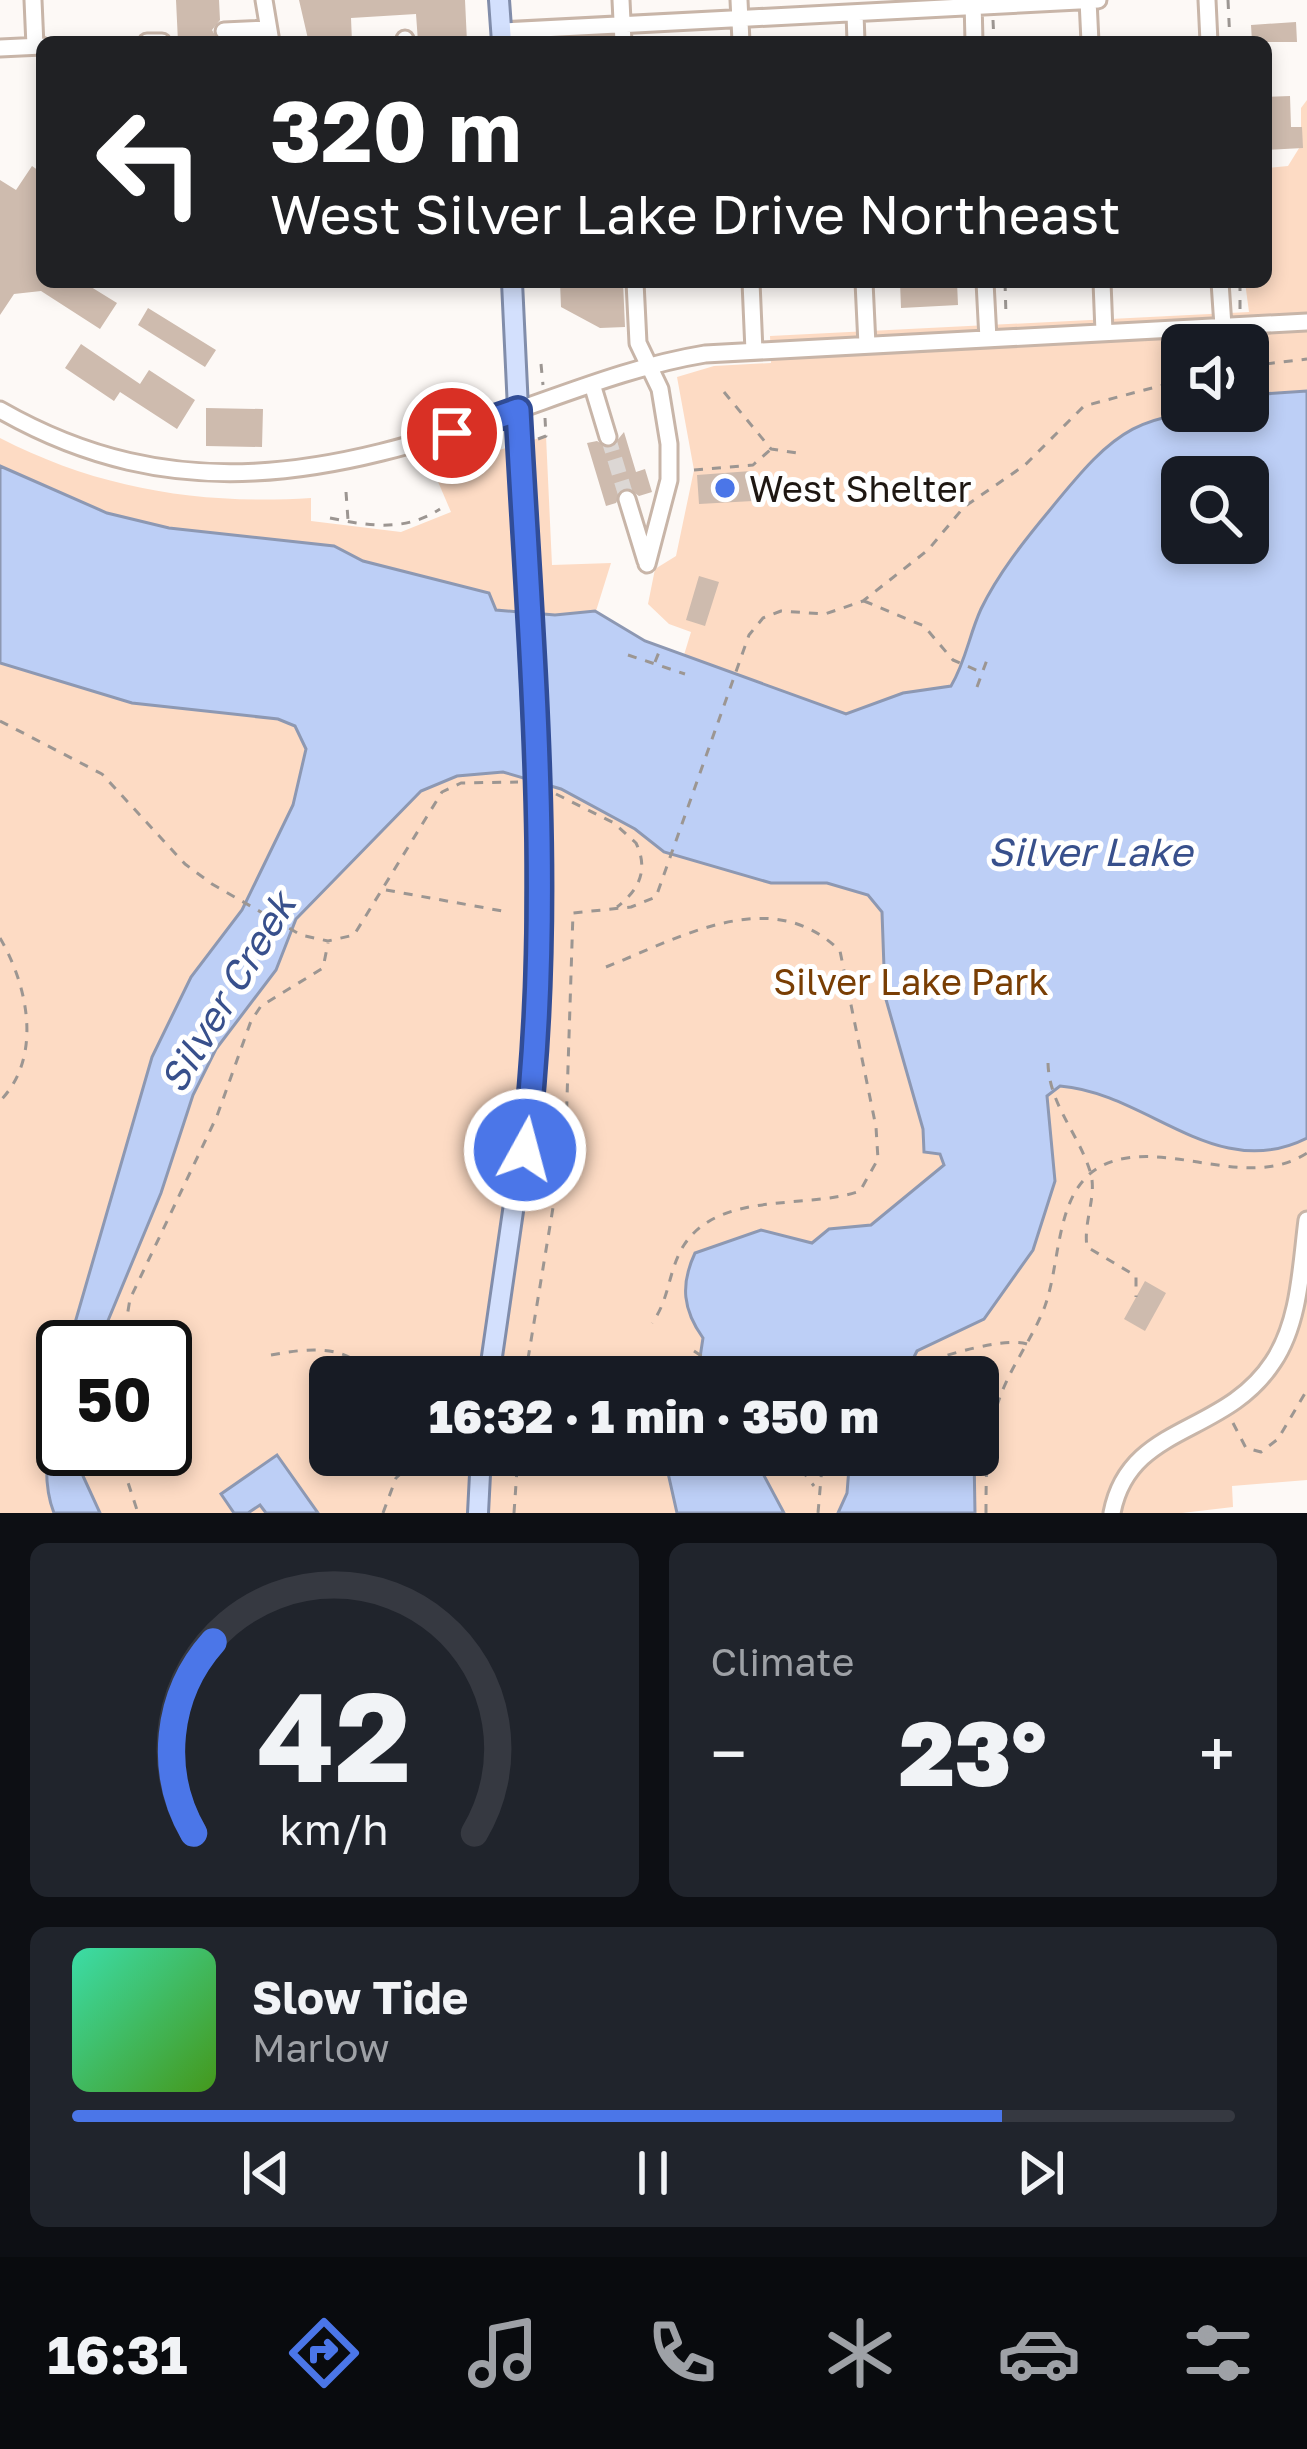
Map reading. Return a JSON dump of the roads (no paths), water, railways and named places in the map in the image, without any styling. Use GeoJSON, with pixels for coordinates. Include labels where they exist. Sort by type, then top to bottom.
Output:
{"type":"FeatureCollection","features":[{"type":"Feature","properties":{"kind":"main road"},"geometry":{"type":"LineString","coordinates":[[500,0],[501,36]]}},
{"type":"Feature","properties":{"kind":"main road"},"geometry":{"type":"LineString","coordinates":[[492,1356],[536,1059],[537,799],[512,288]]}},
{"type":"Feature","properties":{"kind":"main road"},"geometry":{"type":"LineString","coordinates":[[478,1513],[480,1476]]}},
{"type":"Feature","properties":{"kind":"street"},"geometry":{"type":"LineString","coordinates":[[33,0],[37,36]]}},
{"type":"Feature","properties":{"kind":"street"},"geometry":{"type":"LineString","coordinates":[[224,31],[269,35],[263,0]]}},
{"type":"Feature","properties":{"kind":"street"},"geometry":{"type":"LineString","coordinates":[[621,0],[622,33]]}},
{"type":"Feature","properties":{"kind":"street"},"geometry":{"type":"LineString","coordinates":[[739,0],[741,36]]}},
{"type":"Feature","properties":{"kind":"street"},"geometry":{"type":"LineString","coordinates":[[1088,0],[1090,36]]}},
{"type":"Feature","properties":{"kind":"street"},"geometry":{"type":"LineString","coordinates":[[501,36],[622,33],[740,19],[973,3],[1098,0]]}},
{"type":"Feature","properties":{"kind":"street"},"geometry":{"type":"LineString","coordinates":[[1207,0],[1209,36]]}},
{"type":"Feature","properties":{"kind":"street"},"geometry":{"type":"LineString","coordinates":[[973,3],[974,36]]}},
{"type":"Feature","properties":{"kind":"street"},"geometry":{"type":"LineString","coordinates":[[855,13],[856,36]]}},
{"type":"Feature","properties":{"kind":"street"},"geometry":{"type":"LineString","coordinates":[[0,48],[36,46]]}},
{"type":"Feature","properties":{"kind":"street"},"geometry":{"type":"LineString","coordinates":[[627,499],[647,564],[669,480],[663,400],[638,343],[634,288]]}},
{"type":"Feature","properties":{"kind":"street"},"geometry":{"type":"LineString","coordinates":[[751,288],[754,351]]}},
{"type":"Feature","properties":{"kind":"street"},"geometry":{"type":"LineString","coordinates":[[864,288],[867,345]]}},
{"type":"Feature","properties":{"kind":"street"},"geometry":{"type":"LineString","coordinates":[[985,288],[988,339]]}},
{"type":"Feature","properties":{"kind":"street"},"geometry":{"type":"LineString","coordinates":[[1102,288],[1104,332]]}},
{"type":"Feature","properties":{"kind":"street"},"geometry":{"type":"LineString","coordinates":[[1220,288],[1222,324]]}},
{"type":"Feature","properties":{"kind":"street"},"geometry":{"type":"LineString","coordinates":[[1264,324],[1307,322]]}},
{"type":"Feature","properties":{"kind":"street"},"geometry":{"type":"LineString","coordinates":[[0,410],[51,435],[117,457],[238,476],[346,464],[650,366],[754,351],[1161,329]]}},
{"type":"Feature","properties":{"kind":"street"},"geometry":{"type":"LineString","coordinates":[[592,384],[608,437]]}},
{"type":"Feature","properties":{"kind":"street"},"geometry":{"type":"LineString","coordinates":[[1112,1513],[1122,1479],[1154,1445],[1227,1411],[1280,1351],[1294,1307],[1307,1220]]}},
{"type":"Feature","properties":{"kind":"water","name":"Silver Lake"},"geometry":{"type":"Polygon","coordinates":[[[1307,391],[1307,1138],[1274,1149],[1212,1144],[1092,1092],[1060,1086],[1047,1096],[1055,1181],[1033,1250],[984,1319],[914,1356],[700,1356],[703,1338],[691,1317],[686,1287],[695,1253],[761,1230],[812,1243],[829,1229],[871,1225],[944,1165],[940,1154],[924,1152],[923,1129],[885,996],[882,912],[868,895],[827,883],[771,883],[664,852],[635,829],[561,789],[503,772],[457,776],[421,791],[296,919],[276,970],[216,1049],[193,1095],[161,1193],[108,1320],[76,1320],[152,1057],[191,977],[242,910],[293,805],[306,749],[295,726],[278,719],[132,703],[0,663],[0,466],[107,513],[169,528],[334,546],[363,561],[489,593],[496,610],[555,615],[595,611],[645,641],[846,714],[903,693],[951,686],[981,609],[1030,534],[1113,442],[1161,419],[1161,432],[1269,432],[1269,394],[1307,391]]]}},
{"type":"Feature","properties":{"kind":"water"},"geometry":{"type":"Polygon","coordinates":[[[277,1455],[318,1513],[266,1513],[260,1505],[248,1513],[234,1513],[221,1494],[277,1455]]]}},
{"type":"Feature","properties":{"kind":"water"},"geometry":{"type":"Polygon","coordinates":[[[83,1476],[100,1513],[54,1513],[47,1479],[83,1476]]]}},
{"type":"Feature","properties":{"kind":"water"},"geometry":{"type":"Polygon","coordinates":[[[669,1476],[764,1476],[784,1513],[677,1513],[669,1476]]]}},
{"type":"Feature","properties":{"kind":"water"},"geometry":{"type":"Polygon","coordinates":[[[848,1476],[974,1476],[975,1513],[838,1513],[848,1476]]]}},
{"type":"Feature","properties":{"kind":"tunnel"},"geometry":{"type":"LineString","coordinates":[[608,437],[627,499]]}},
{"type":"Feature","properties":{"kind":"place","name":"West Shelter"},"geometry":{"type":"Point","coordinates":[725,488]}},
{"type":"Feature","properties":{"kind":"park label","name":"Silver Lake Park"},"geometry":{"type":"Point","coordinates":[911,981]}},
{"type":"Feature","properties":{"kind":"water label","name":"Silver Creek"},"geometry":{"type":"Point","coordinates":[227,992]}}]}
